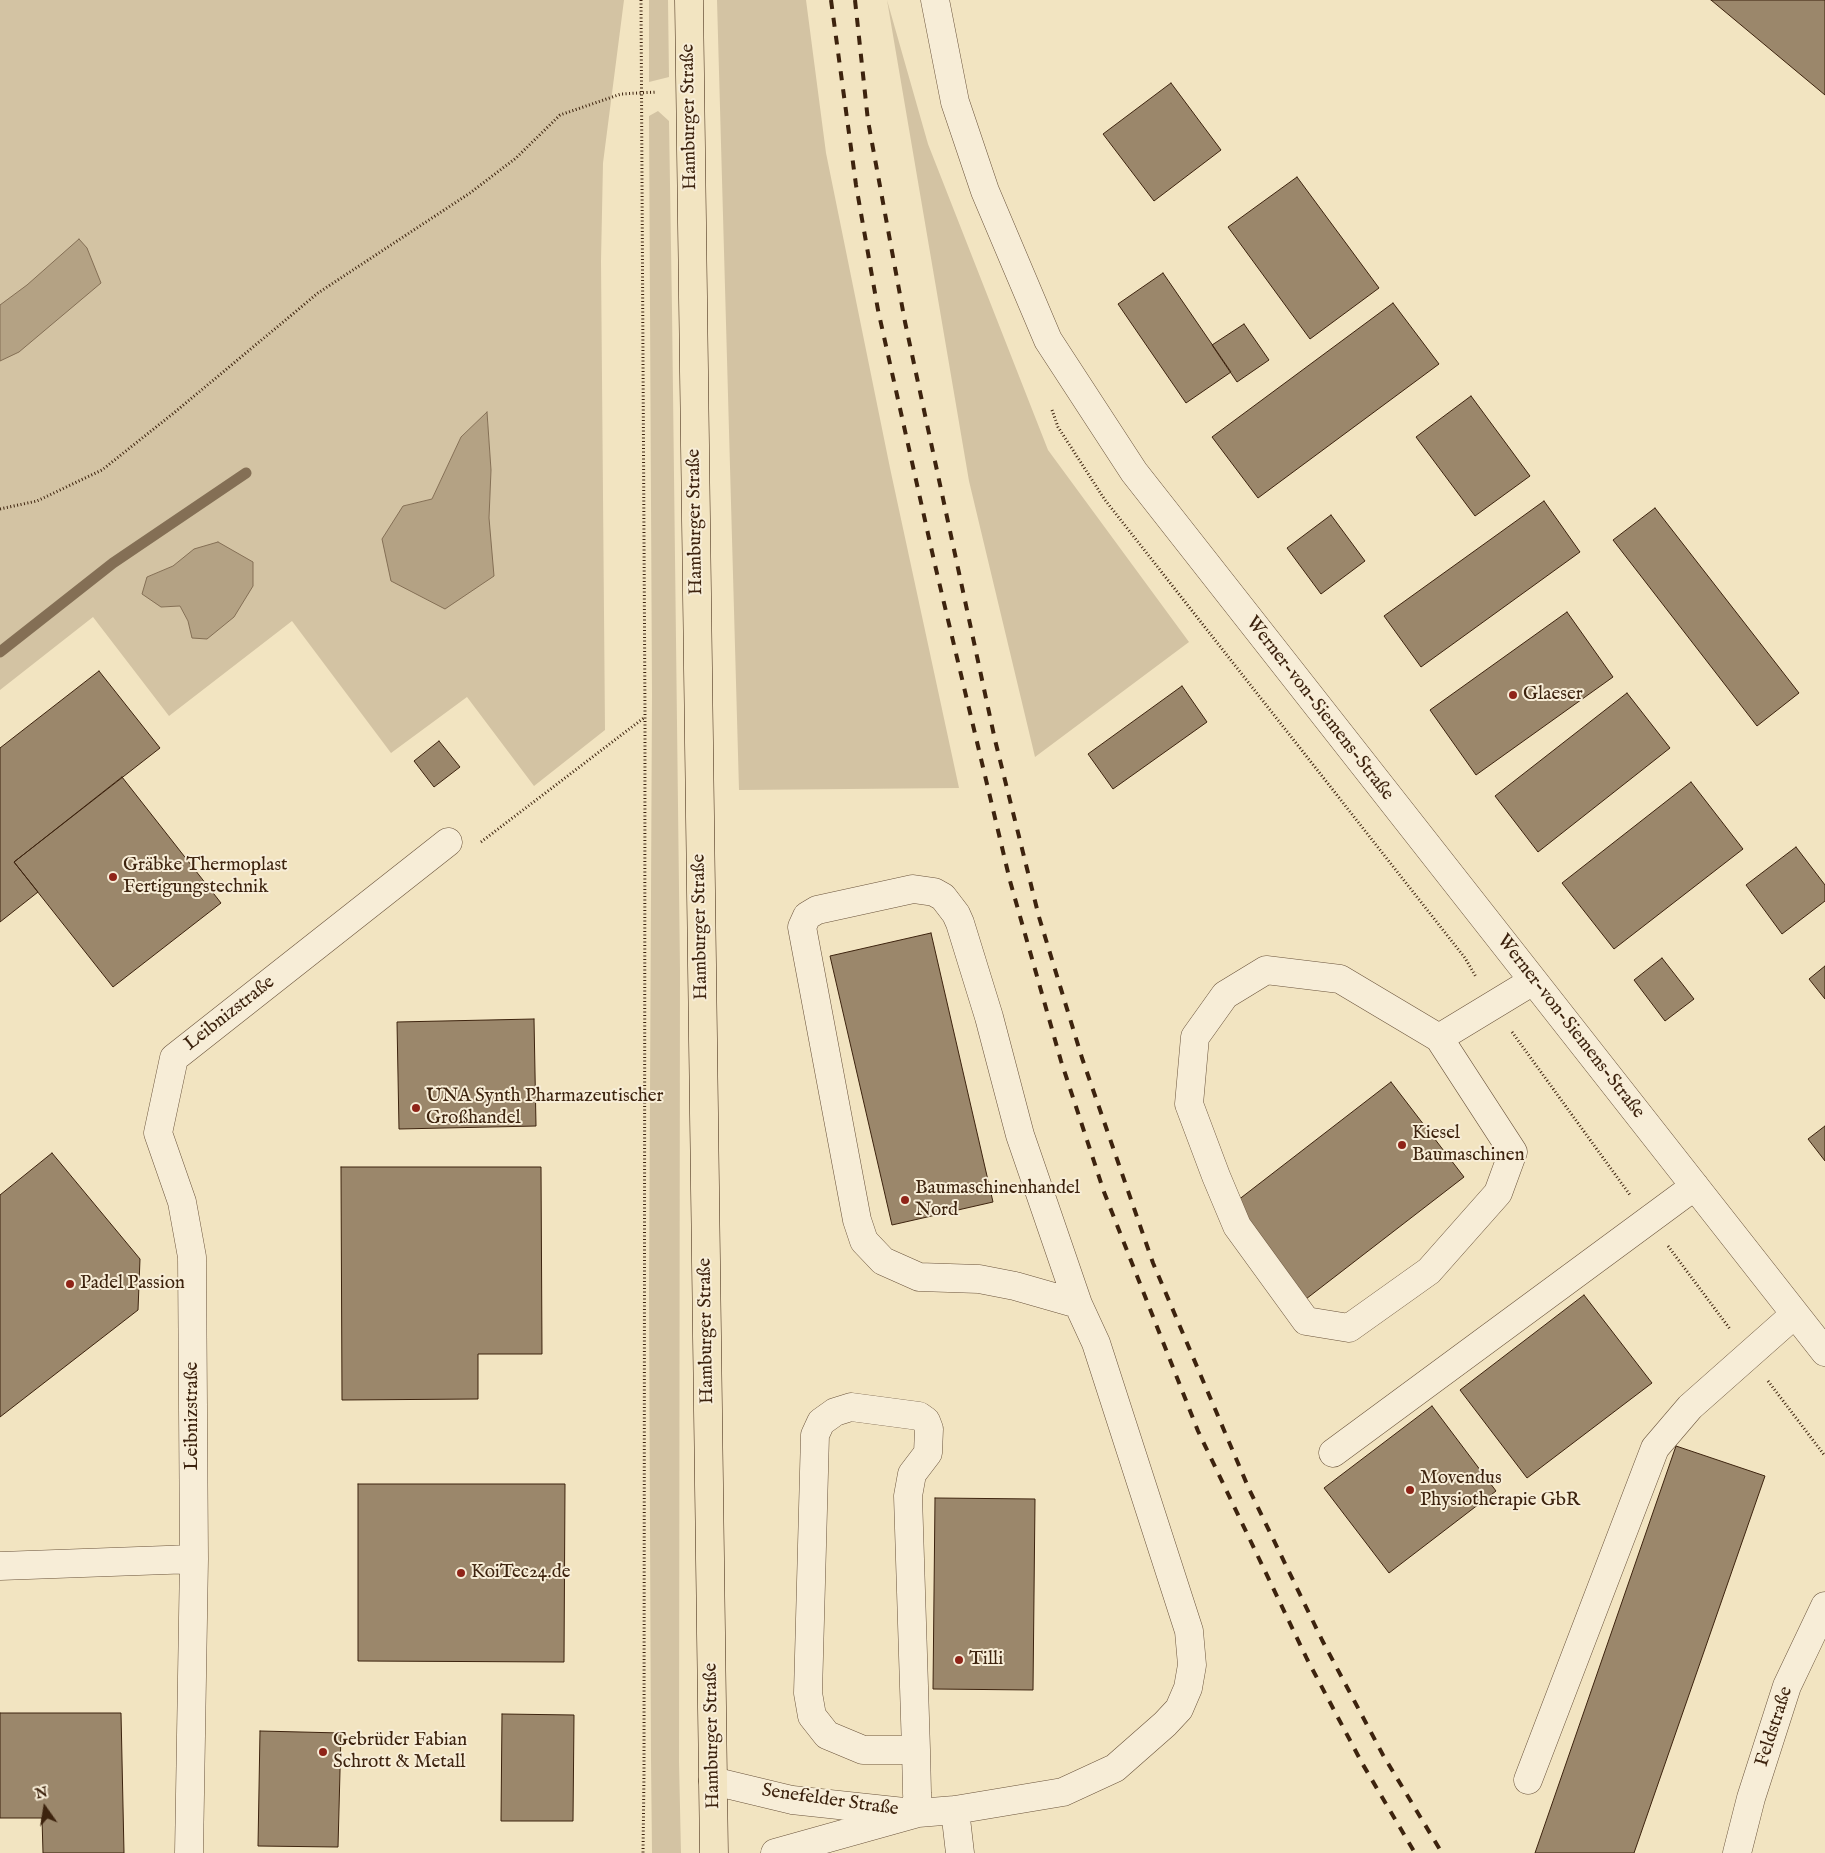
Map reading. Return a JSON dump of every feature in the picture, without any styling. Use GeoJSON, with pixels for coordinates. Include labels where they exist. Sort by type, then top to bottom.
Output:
{"type":"FeatureCollection","features":[{"type":"Feature","properties":{"kind":"main road","name":"Hamburger Straße"},"geometry":{"type":"LineString","coordinates":[[689,0],[714,1853]]}},
{"type":"Feature","properties":{"kind":"street","name":"Werner-von-Siemens-Straße"},"geometry":{"type":"LineString","coordinates":[[935,0],[955,102],[985,192],[1048,340],[1134,472],[1825,1352]]}},
{"type":"Feature","properties":{"kind":"street","name":"Leibnizstraße"},"geometry":{"type":"LineString","coordinates":[[189,1853],[194,1559],[192,1257],[182,1202],[158,1132],[174,1058],[448,842]]}},
{"type":"Feature","properties":{"kind":"street","name":"Senefelder Straße"},"geometry":{"type":"LineString","coordinates":[[713,1781],[792,1800],[918,1813],[955,1810],[1063,1792],[1115,1768],[1165,1724],[1179,1709],[1188,1688],[1192,1665],[1188,1632],[1096,1343],[1078,1304],[1020,1135],[989,1017],[960,923],[951,905],[934,892],[926,889],[913,889],[817,910],[808,916],[802,927],[857,1220],[864,1241],[883,1261],[919,1277],[979,1279],[1015,1286],[1078,1304]]}},
{"type":"Feature","properties":{"kind":"street"},"geometry":{"type":"LineString","coordinates":[[1266,970],[1340,979],[1439,1038],[1513,1152],[1498,1193],[1429,1271],[1350,1328],[1306,1321],[1237,1226],[1216,1176],[1189,1104],[1195,1036],[1225,995],[1266,970]]}},
{"type":"Feature","properties":{"kind":"street"},"geometry":{"type":"LineString","coordinates":[[1439,1038],[1533,981]]}},
{"type":"Feature","properties":{"kind":"street"},"geometry":{"type":"LineString","coordinates":[[1333,1453],[1695,1186]]}},
{"type":"Feature","properties":{"kind":"street"},"geometry":{"type":"LineString","coordinates":[[1528,1780],[1654,1448],[1690,1407],[1795,1314]]}},
{"type":"Feature","properties":{"kind":"street"},"geometry":{"type":"LineString","coordinates":[[916,1750],[863,1750],[827,1735],[812,1716],[808,1694],[815,1435],[821,1422],[835,1412],[851,1407],[918,1416],[926,1421],[930,1429],[928,1453],[912,1474],[908,1496],[918,1813]]}},
{"type":"Feature","properties":{"kind":"street"},"geometry":{"type":"LineString","coordinates":[[0,1566],[194,1559]]}},
{"type":"Feature","properties":{"kind":"street","name":"Feldstraße"},"geometry":{"type":"LineString","coordinates":[[1737,1853],[1787,1686],[1825,1606]]}},
{"type":"Feature","properties":{"kind":"street"},"geometry":{"type":"LineString","coordinates":[[955,1810],[960,1853]]}},
{"type":"Feature","properties":{"kind":"street","name":"Senefelder Straße"},"geometry":{"type":"LineString","coordinates":[[775,1853],[918,1813]]}},
{"type":"Feature","properties":{"kind":"path"},"geometry":{"type":"LineString","coordinates":[[641,0],[645,717],[644,1714],[642,1853]]}},
{"type":"Feature","properties":{"kind":"path"},"geometry":{"type":"LineString","coordinates":[[0,509],[37,501],[102,470],[318,293],[470,193],[516,158],[560,115],[621,94],[641,94],[690,88]]}},
{"type":"Feature","properties":{"kind":"path"},"geometry":{"type":"LineString","coordinates":[[448,842],[465,854],[645,717]]}},
{"type":"Feature","properties":{"kind":"shaded area"},"geometry":{"type":"Polygon","coordinates":[[[0,0],[624,0],[603,163],[601,261],[605,730],[534,786],[467,697],[391,753],[292,621],[169,716],[93,617],[0,690],[0,0]],[[487,413],[461,437],[432,499],[402,506],[489,518],[491,470],[487,413]],[[173,566],[147,577],[161,607],[180,606],[188,621],[207,639],[173,566]]]}},
{"type":"Feature","properties":{"kind":"shaded area"},"geometry":{"type":"Polygon","coordinates":[[[649,0],[668,0],[669,77],[649,82],[649,0]]]}},
{"type":"Feature","properties":{"kind":"shaded area"},"geometry":{"type":"Polygon","coordinates":[[[717,0],[806,0],[826,153],[890,468],[959,788],[739,790],[717,0]]]}},
{"type":"Feature","properties":{"kind":"shaded area"},"geometry":{"type":"Polygon","coordinates":[[[887,0],[928,144],[1048,450],[1189,642],[1035,757],[969,481],[887,0]]]}},
{"type":"Feature","properties":{"kind":"shaded area"},"geometry":{"type":"Polygon","coordinates":[[[658,111],[669,121],[672,310],[680,971],[679,1762],[681,1853],[652,1853],[649,1294],[652,695],[649,116],[658,111]]]}},
{"type":"Feature","properties":{"kind":"shaded area"},"geometry":{"type":"Polygon","coordinates":[[[79,239],[87,248],[101,283],[19,352],[0,361],[0,305],[27,285],[79,239]]]}},
{"type":"Feature","properties":{"kind":"shaded area"},"geometry":{"type":"Polygon","coordinates":[[[487,412],[491,470],[489,518],[494,576],[445,609],[391,581],[382,539],[403,506],[432,499],[461,437],[487,412]]]}},
{"type":"Feature","properties":{"kind":"shaded area"},"geometry":{"type":"Polygon","coordinates":[[[218,542],[253,562],[253,586],[234,617],[207,639],[192,638],[188,621],[180,606],[161,607],[142,594],[147,577],[173,566],[194,549],[218,542]]]}},
{"type":"Feature","properties":{"kind":"building"},"geometry":{"type":"Polygon","coordinates":[[[1711,0],[1825,0],[1825,95],[1711,0]]]}},
{"type":"Feature","properties":{"kind":"building"},"geometry":{"type":"Polygon","coordinates":[[[1171,83],[1221,150],[1154,201],[1103,134],[1171,83]]]}},
{"type":"Feature","properties":{"kind":"building"},"geometry":{"type":"Polygon","coordinates":[[[1297,177],[1379,288],[1310,339],[1228,227],[1297,177]]]}},
{"type":"Feature","properties":{"kind":"building"},"geometry":{"type":"Polygon","coordinates":[[[1163,273],[1231,372],[1186,403],[1118,304],[1163,273]]]}},
{"type":"Feature","properties":{"kind":"building"},"geometry":{"type":"Polygon","coordinates":[[[1393,303],[1439,364],[1258,498],[1212,437],[1393,303]]]}},
{"type":"Feature","properties":{"kind":"building"},"geometry":{"type":"Polygon","coordinates":[[[1244,324],[1269,360],[1237,382],[1212,345],[1244,324]]]}},
{"type":"Feature","properties":{"kind":"building"},"geometry":{"type":"Polygon","coordinates":[[[1471,396],[1530,476],[1475,516],[1416,437],[1471,396]]]}},
{"type":"Feature","properties":{"kind":"building"},"geometry":{"type":"Polygon","coordinates":[[[1544,501],[1580,552],[1421,667],[1384,616],[1544,501]]]}},
{"type":"Feature","properties":{"kind":"building"},"geometry":{"type":"Polygon","coordinates":[[[1655,508],[1799,693],[1757,726],[1613,540],[1655,508]]]}},
{"type":"Feature","properties":{"kind":"building"},"geometry":{"type":"Polygon","coordinates":[[[1331,515],[1365,561],[1321,594],[1287,548],[1331,515]]]}},
{"type":"Feature","properties":{"kind":"building"},"geometry":{"type":"Polygon","coordinates":[[[1567,612],[1613,677],[1476,775],[1430,710],[1567,612]]]}},
{"type":"Feature","properties":{"kind":"building"},"geometry":{"type":"Polygon","coordinates":[[[99,671],[160,748],[14,862],[38,892],[0,922],[0,748],[99,671]]]}},
{"type":"Feature","properties":{"kind":"building"},"geometry":{"type":"Polygon","coordinates":[[[1182,686],[1207,722],[1113,789],[1088,754],[1182,686]]]}},
{"type":"Feature","properties":{"kind":"building"},"geometry":{"type":"Polygon","coordinates":[[[1627,693],[1670,748],[1538,852],[1495,796],[1627,693]]]}},
{"type":"Feature","properties":{"kind":"building"},"geometry":{"type":"Polygon","coordinates":[[[439,741],[460,767],[434,787],[414,761],[439,741]]]}},
{"type":"Feature","properties":{"kind":"building","name":"Gräbke Thermoplast Fertigungstechnik"},"geometry":{"type":"Polygon","coordinates":[[[122,777],[221,903],[113,987],[14,862],[122,777]]]}},
{"type":"Feature","properties":{"kind":"building"},"geometry":{"type":"Polygon","coordinates":[[[1691,782],[1743,849],[1614,949],[1562,883],[1691,782]]]}},
{"type":"Feature","properties":{"kind":"building"},"geometry":{"type":"Polygon","coordinates":[[[1796,847],[1825,885],[1825,901],[1782,934],[1746,885],[1796,847]]]}},
{"type":"Feature","properties":{"kind":"building"},"geometry":{"type":"Polygon","coordinates":[[[931,933],[993,1202],[892,1225],[830,956],[931,933]]]}},
{"type":"Feature","properties":{"kind":"building"},"geometry":{"type":"Polygon","coordinates":[[[1662,958],[1694,999],[1665,1021],[1634,980],[1662,958]]]}},
{"type":"Feature","properties":{"kind":"building"},"geometry":{"type":"Polygon","coordinates":[[[1825,966],[1825,999],[1809,979],[1825,966]]]}},
{"type":"Feature","properties":{"kind":"building"},"geometry":{"type":"Polygon","coordinates":[[[534,1019],[536,1126],[399,1129],[397,1022],[534,1019]]]}},
{"type":"Feature","properties":{"kind":"building"},"geometry":{"type":"Polygon","coordinates":[[[1391,1082],[1464,1177],[1306,1299],[1233,1204],[1391,1082]]]}},
{"type":"Feature","properties":{"kind":"building"},"geometry":{"type":"Polygon","coordinates":[[[1825,1126],[1825,1161],[1808,1139],[1825,1126]]]}},
{"type":"Feature","properties":{"kind":"building","name":"Padel Passion"},"geometry":{"type":"Polygon","coordinates":[[[52,1153],[140,1259],[138,1310],[0,1417],[0,1195],[52,1153]]]}},
{"type":"Feature","properties":{"kind":"building"},"geometry":{"type":"Polygon","coordinates":[[[341,1167],[541,1167],[542,1354],[478,1354],[478,1399],[342,1400],[341,1167]]]}},
{"type":"Feature","properties":{"kind":"building"},"geometry":{"type":"Polygon","coordinates":[[[1584,1295],[1652,1383],[1527,1478],[1460,1390],[1584,1295]]]}},
{"type":"Feature","properties":{"kind":"building","name":"Movendus Physiotherapie GbR"},"geometry":{"type":"Polygon","coordinates":[[[1432,1406],[1496,1491],[1389,1573],[1324,1488],[1432,1406]]]}},
{"type":"Feature","properties":{"kind":"building"},"geometry":{"type":"Polygon","coordinates":[[[1676,1446],[1765,1476],[1634,1853],[1535,1853],[1676,1446]]]}},
{"type":"Feature","properties":{"kind":"building","name":"KoiTec24.de"},"geometry":{"type":"Polygon","coordinates":[[[358,1484],[565,1484],[564,1662],[358,1661],[358,1484]]]}},
{"type":"Feature","properties":{"kind":"building"},"geometry":{"type":"Polygon","coordinates":[[[935,1498],[1035,1499],[1033,1690],[933,1689],[935,1498]]]}},
{"type":"Feature","properties":{"kind":"building"},"geometry":{"type":"Polygon","coordinates":[[[0,1713],[121,1713],[124,1853],[43,1853],[42,1818],[0,1818],[0,1713]]]}},
{"type":"Feature","properties":{"kind":"building"},"geometry":{"type":"Polygon","coordinates":[[[502,1714],[574,1715],[573,1821],[501,1821],[502,1714]]]}},
{"type":"Feature","properties":{"kind":"building"},"geometry":{"type":"Polygon","coordinates":[[[260,1731],[341,1733],[338,1847],[258,1846],[260,1731]]]}},
{"type":"Feature","properties":{"kind":"waterway"},"geometry":{"type":"LineString","coordinates":[[0,652],[113,563],[246,473]]}},
{"type":"Feature","properties":{"kind":"railway"},"geometry":{"type":"LineString","coordinates":[[831,0],[856,185],[878,310],[935,565],[1010,881],[1061,1061],[1104,1192],[1198,1431],[1307,1659],[1362,1763],[1415,1853]]}},
{"type":"Feature","properties":{"kind":"railway"},"geometry":{"type":"LineString","coordinates":[[855,0],[868,121],[905,322],[995,740],[1039,917],[1082,1058],[1153,1263],[1249,1489],[1322,1640],[1383,1755],[1442,1853]]}},
{"type":"Feature","properties":{"kind":"place","name":"Glaeser"},"geometry":{"type":"Point","coordinates":[1513,695]}},
{"type":"Feature","properties":{"kind":"place","name":"Gräbke Thermoplast Fertigungstechnik"},"geometry":{"type":"Point","coordinates":[113,877]}},
{"type":"Feature","properties":{"kind":"place","name":"UNA Synth Pharmazeutischer Großhandel"},"geometry":{"type":"Point","coordinates":[416,1108]}},
{"type":"Feature","properties":{"kind":"place","name":"Kiesel Baumaschinen"},"geometry":{"type":"Point","coordinates":[1402,1145]}},
{"type":"Feature","properties":{"kind":"place","name":"Baumaschinenhandel Nord"},"geometry":{"type":"Point","coordinates":[905,1200]}},
{"type":"Feature","properties":{"kind":"place","name":"Padel Passion"},"geometry":{"type":"Point","coordinates":[70,1284]}},
{"type":"Feature","properties":{"kind":"place","name":"Movendus Physiotherapie GbR"},"geometry":{"type":"Point","coordinates":[1410,1490]}},
{"type":"Feature","properties":{"kind":"place","name":"KoiTec24.de"},"geometry":{"type":"Point","coordinates":[461,1573]}},
{"type":"Feature","properties":{"kind":"place","name":"Tilli"},"geometry":{"type":"Point","coordinates":[959,1660]}},
{"type":"Feature","properties":{"kind":"place","name":"Gebrüder Fabian Schrott & Metall"},"geometry":{"type":"Point","coordinates":[323,1752]}}]}
